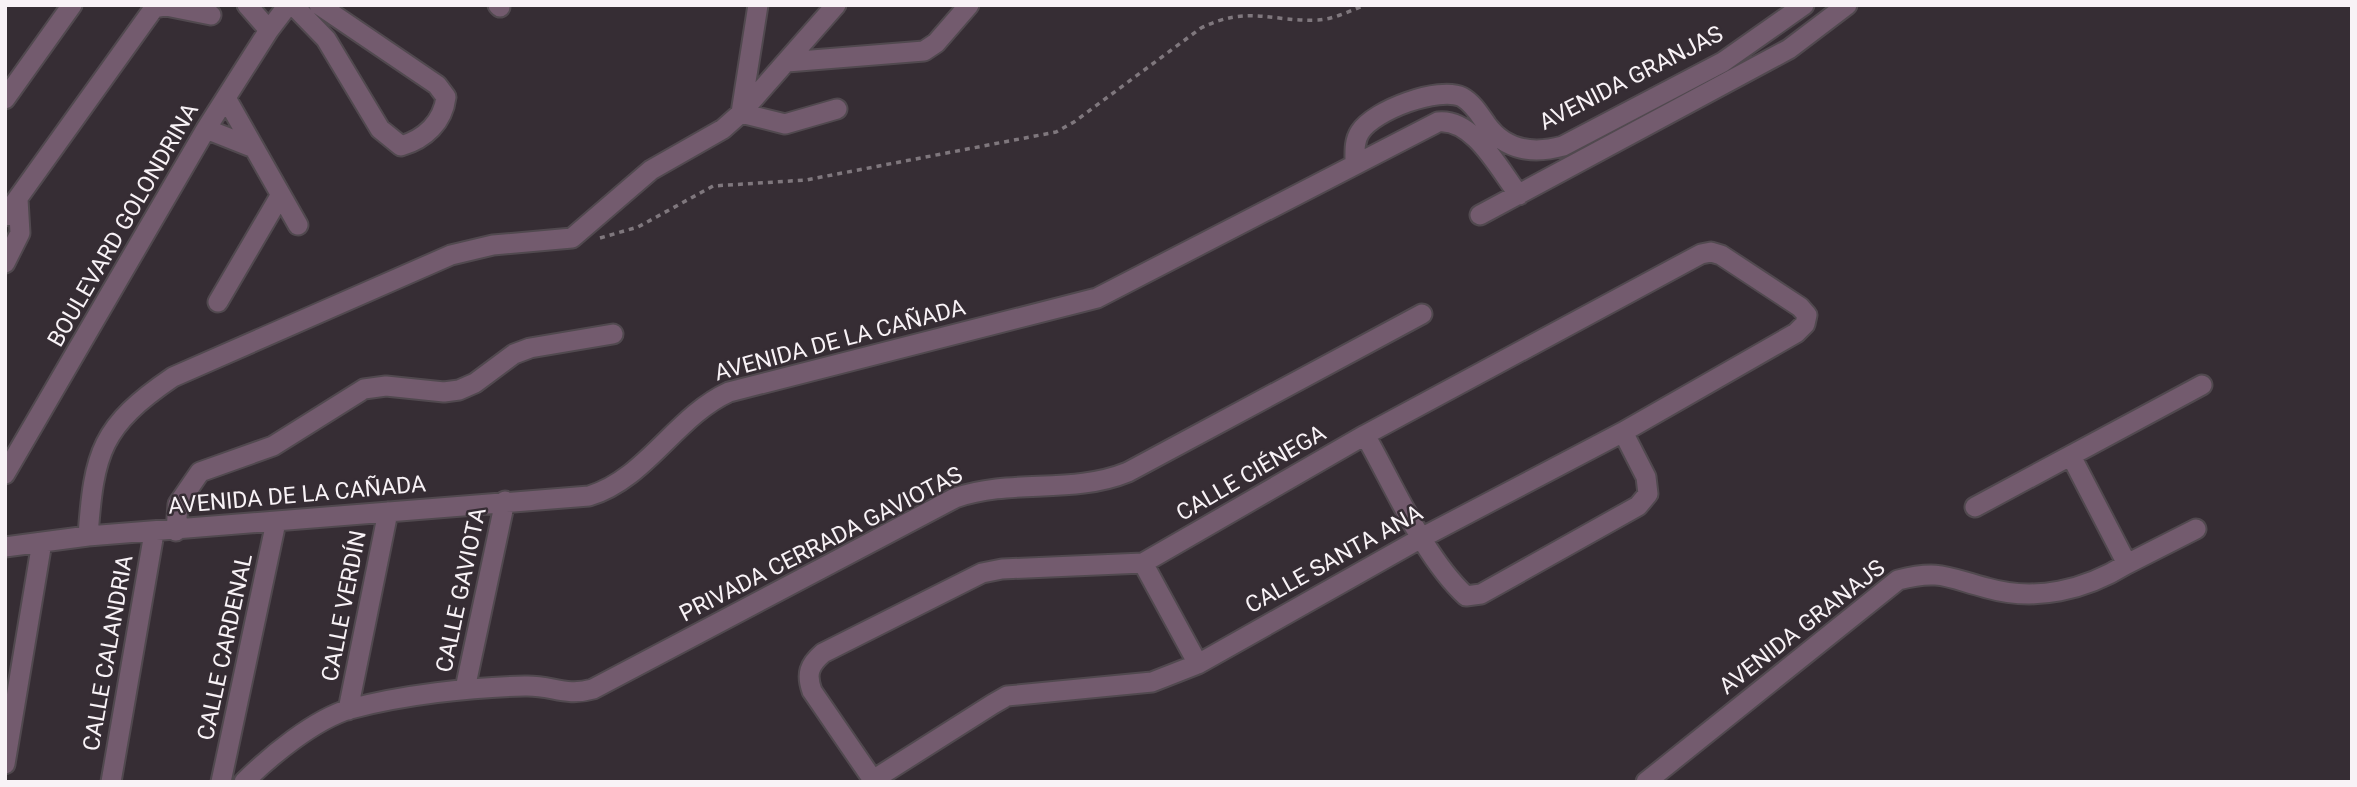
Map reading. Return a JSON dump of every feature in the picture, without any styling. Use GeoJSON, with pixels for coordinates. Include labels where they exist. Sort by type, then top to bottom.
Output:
{"type":"FeatureCollection","features":[{"type":"Feature","properties":{"kind":"street"},"geometry":{"type":"LineString","coordinates":[[5,99],[72,5]]}},
{"type":"Feature","properties":{"kind":"street"},"geometry":{"type":"LineString","coordinates":[[247,5],[269,30]]}},
{"type":"Feature","properties":{"kind":"street"},"geometry":{"type":"LineString","coordinates":[[291,5],[326,38],[389,139],[401,146],[425,135],[444,111],[446,97],[437,85],[319,5]]}},
{"type":"Feature","properties":{"kind":"street","name":"BOULEVARD GOLONDRINA"},"geometry":{"type":"LineString","coordinates":[[5,474],[206,129],[269,30],[291,5]]}},
{"type":"Feature","properties":{"kind":"street"},"geometry":{"type":"LineString","coordinates":[[741,113],[758,5]]}},
{"type":"Feature","properties":{"kind":"street"},"geometry":{"type":"LineString","coordinates":[[88,536],[92,481],[102,448],[121,420],[146,396],[173,377],[451,255],[493,245],[572,239],[650,170],[723,129],[741,113],[836,5]]}},
{"type":"Feature","properties":{"kind":"street"},"geometry":{"type":"LineString","coordinates":[[787,62],[924,51],[936,43],[969,5]]}},
{"type":"Feature","properties":{"kind":"street"},"geometry":{"type":"LineString","coordinates":[[1805,37],[1847,5]]}},
{"type":"Feature","properties":{"kind":"street"},"geometry":{"type":"LineString","coordinates":[[5,216],[155,8],[166,6],[211,15]]}},
{"type":"Feature","properties":{"kind":"street","name":"AVENIDA GRANJAS"},"geometry":{"type":"LineString","coordinates":[[1355,163],[1355,147],[1360,132],[1371,120],[1385,111],[1446,93],[1461,97],[1474,107],[1485,136],[1522,150],[1543,152],[1563,146],[1723,62],[1796,9],[1805,37],[1480,215]]}},
{"type":"Feature","properties":{"kind":"street"},"geometry":{"type":"LineString","coordinates":[[226,99],[298,225]]}},
{"type":"Feature","properties":{"kind":"street"},"geometry":{"type":"LineString","coordinates":[[741,113],[785,124],[837,109]]}},
{"type":"Feature","properties":{"kind":"street","name":"AVENIDA DE LA CAÑADA"},"geometry":{"type":"LineString","coordinates":[[5,547],[88,536],[154,533],[505,501],[572,498],[606,490],[710,400],[729,392],[1097,298],[1438,122],[1450,121],[1485,136],[1518,195]]}},
{"type":"Feature","properties":{"kind":"street"},"geometry":{"type":"LineString","coordinates":[[206,129],[254,148]]}},
{"type":"Feature","properties":{"kind":"street"},"geometry":{"type":"LineString","coordinates":[[218,302],[281,196]]}},
{"type":"Feature","properties":{"kind":"street"},"geometry":{"type":"LineString","coordinates":[[5,263],[20,233],[18,199]]}},
{"type":"Feature","properties":{"kind":"street","name":"CALLE SANTA ANA"},"geometry":{"type":"LineString","coordinates":[[873,781],[1007,696],[1152,682],[1198,664],[1423,537],[1623,432],[1796,333],[1805,324],[1807,315],[1800,307],[1721,255],[1711,252]]}},
{"type":"Feature","properties":{"kind":"street","name":"CALLE CIÉNEGA"},"geometry":{"type":"LineString","coordinates":[[873,781],[812,691],[807,678],[812,663],[823,653],[982,573],[1002,569],[1143,563],[1365,435],[1711,252]]}},
{"type":"Feature","properties":{"kind":"street","name":"PRIVADA CERRADA GAVIOTAS"},"geometry":{"type":"LineString","coordinates":[[348,710],[465,689],[530,685],[575,694],[593,689],[955,498],[979,489],[1005,486],[1104,482],[1128,472],[1422,314]]}},
{"type":"Feature","properties":{"kind":"street"},"geometry":{"type":"LineString","coordinates":[[176,531],[178,504],[200,472],[273,446],[364,389],[386,386],[444,393],[459,390],[475,383],[514,354],[530,348],[613,334]]}},
{"type":"Feature","properties":{"kind":"street"},"geometry":{"type":"LineString","coordinates":[[1975,507],[2203,385]]}},
{"type":"Feature","properties":{"kind":"street"},"geometry":{"type":"LineString","coordinates":[[1365,435],[1423,537],[1454,584],[1466,596],[1481,594],[1638,506],[1648,494],[1646,477],[1623,432]]}},
{"type":"Feature","properties":{"kind":"street"},"geometry":{"type":"LineString","coordinates":[[2071,456],[2127,564]]}},
{"type":"Feature","properties":{"kind":"street","name":"CALLE GAVIOTA"},"geometry":{"type":"LineString","coordinates":[[465,689],[505,501]]}},
{"type":"Feature","properties":{"kind":"street","name":"CALLE VERDÍN"},"geometry":{"type":"LineString","coordinates":[[348,710],[388,512]]}},
{"type":"Feature","properties":{"kind":"street","name":"CALLE CARDENAL"},"geometry":{"type":"LineString","coordinates":[[221,782],[276,522]]}},
{"type":"Feature","properties":{"kind":"street","name":"AVENIDA GRANAJS"},"geometry":{"type":"LineString","coordinates":[[1646,782],[1898,580],[1924,573],[1952,575],[1988,589],[2025,595],[2068,591],[2109,576],[2196,529]]}},
{"type":"Feature","properties":{"kind":"street","name":"CALLE CALANDRIA"},"geometry":{"type":"LineString","coordinates":[[111,782],[154,533]]}},
{"type":"Feature","properties":{"kind":"street"},"geometry":{"type":"LineString","coordinates":[[5,764],[41,542]]}},
{"type":"Feature","properties":{"kind":"street"},"geometry":{"type":"LineString","coordinates":[[1143,563],[1198,664]]}},
{"type":"Feature","properties":{"kind":"street"},"geometry":{"type":"LineString","coordinates":[[244,782],[283,748],[348,710]]}},
{"type":"Feature","properties":{"kind":"path"},"geometry":{"type":"LineString","coordinates":[[572,239],[616,236],[713,186],[806,180],[1056,132],[1074,122],[1201,28],[1222,18],[1243,14],[1320,20],[1365,5]]}}]}
